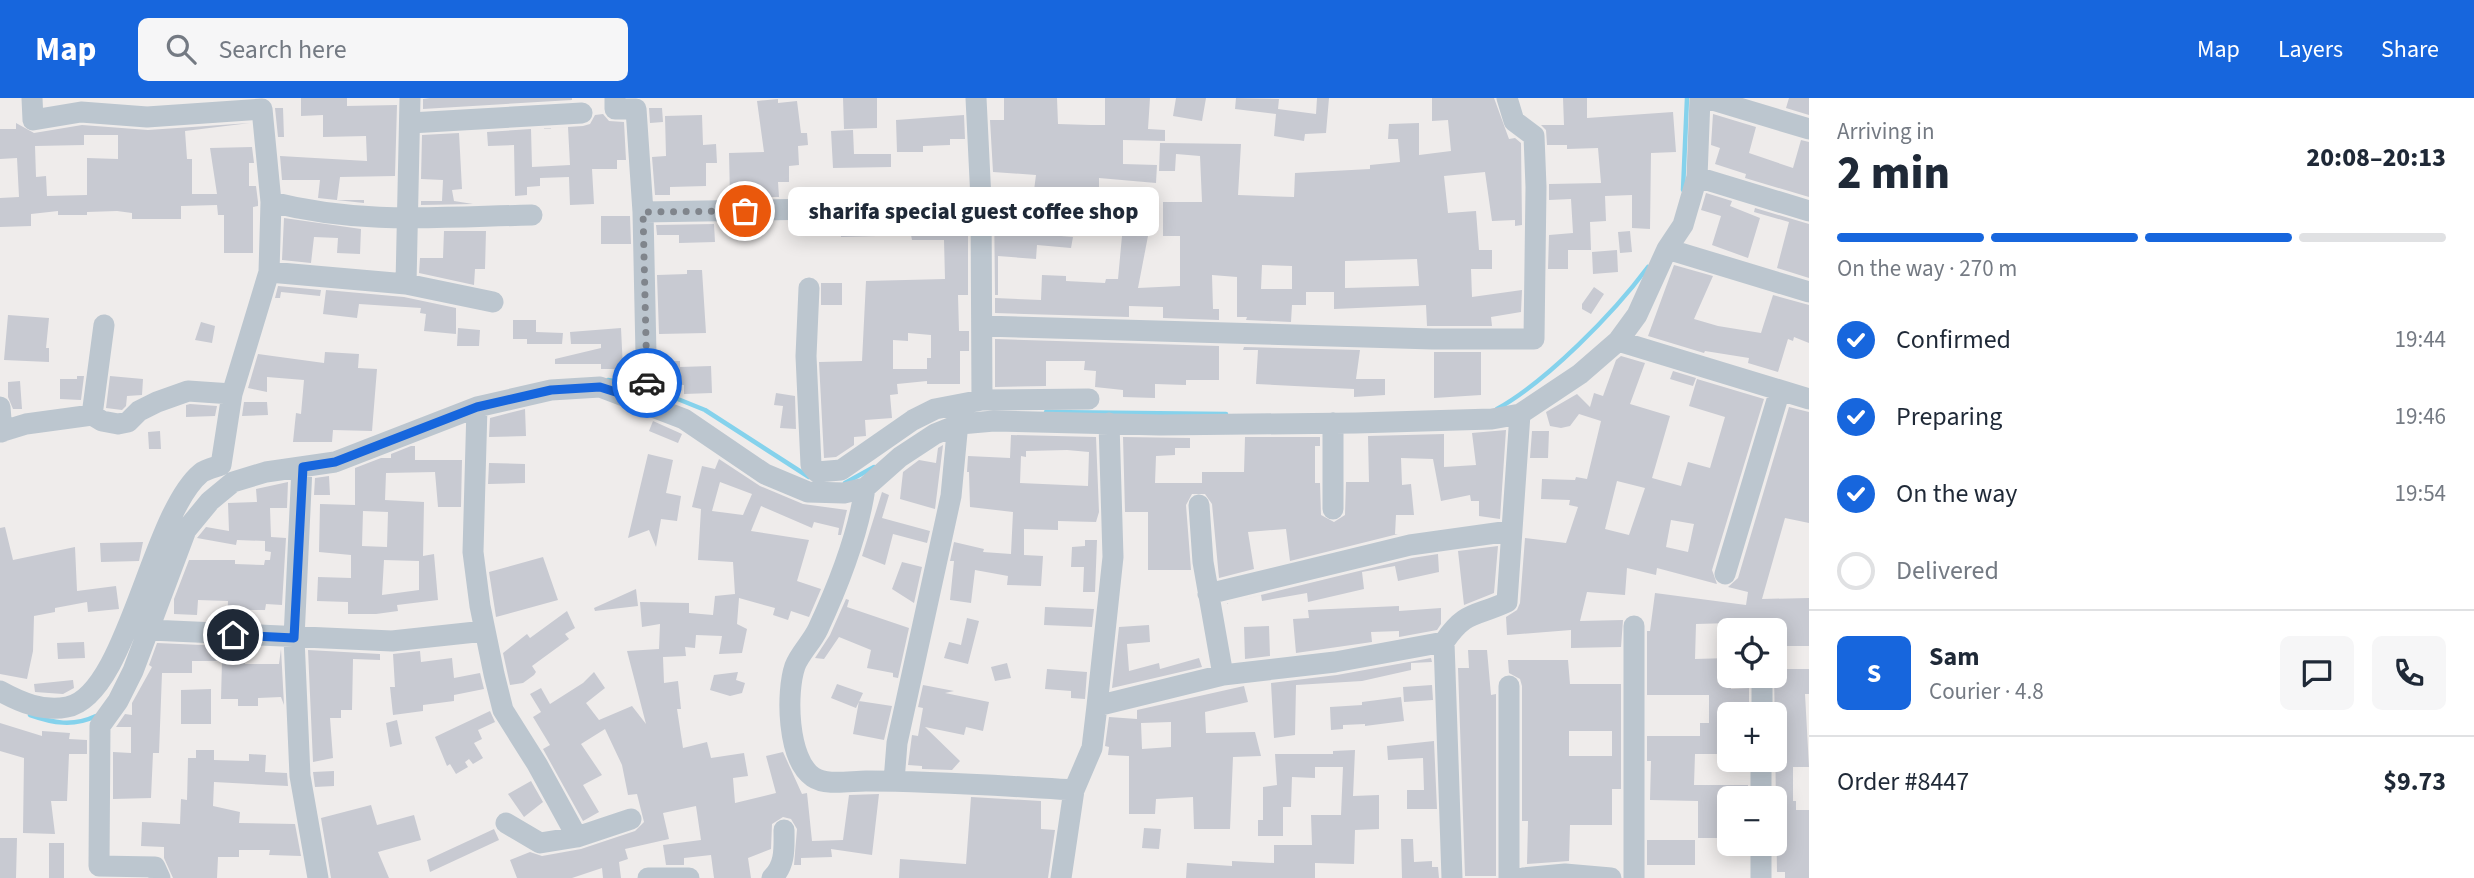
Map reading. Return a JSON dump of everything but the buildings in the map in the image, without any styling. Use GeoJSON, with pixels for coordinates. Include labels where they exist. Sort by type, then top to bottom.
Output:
{"type":"FeatureCollection","features":[{"type":"Feature","properties":{"kind":"street"},"geometry":{"type":"LineString","coordinates":[[32,98],[33,120],[81,112],[147,117],[262,109],[271,202],[270,272],[232,394],[221,465],[202,472],[186,494],[159,543],[136,609],[101,680],[97,703],[100,726],[99,866],[155,867],[160,878]]}},
{"type":"Feature","properties":{"kind":"street"},"geometry":{"type":"LineString","coordinates":[[406,284],[410,98]]}},
{"type":"Feature","properties":{"kind":"street"},"geometry":{"type":"LineString","coordinates":[[615,98],[615,108],[636,109],[643,212],[647,392]]}},
{"type":"Feature","properties":{"kind":"street"},"geometry":{"type":"LineString","coordinates":[[976,98],[981,200],[982,400]]}},
{"type":"Feature","properties":{"kind":"street"},"geometry":{"type":"LineString","coordinates":[[983,326],[1419,339],[1534,339],[1534,136],[1514,121],[1507,98]]}},
{"type":"Feature","properties":{"kind":"street"},"geometry":{"type":"LineString","coordinates":[[809,288],[806,356],[812,470],[841,470],[913,420],[934,409],[994,421],[1109,423],[1333,423],[1492,419],[1520,414],[1580,374],[1618,341],[1637,315],[1667,249],[1683,225],[1697,177],[1700,98]]}},
{"type":"Feature","properties":{"kind":"street"},"geometry":{"type":"LineString","coordinates":[[1706,98],[1809,129]]}},
{"type":"Feature","properties":{"kind":"street"},"geometry":{"type":"LineString","coordinates":[[410,123],[582,113]]}},
{"type":"Feature","properties":{"kind":"street"},"geometry":{"type":"LineString","coordinates":[[1697,177],[1809,211]]}},
{"type":"Feature","properties":{"kind":"street"},"geometry":{"type":"LineString","coordinates":[[643,212],[819,209],[981,200]]}},
{"type":"Feature","properties":{"kind":"street"},"geometry":{"type":"LineString","coordinates":[[271,202],[318,214],[408,220],[532,215]]}},
{"type":"Feature","properties":{"kind":"street"},"geometry":{"type":"LineString","coordinates":[[1667,249],[1809,292]]}},
{"type":"Feature","properties":{"kind":"street"},"geometry":{"type":"LineString","coordinates":[[270,272],[406,284],[493,302]]}},
{"type":"Feature","properties":{"kind":"street"},"geometry":{"type":"LineString","coordinates":[[92,415],[104,325]]}},
{"type":"Feature","properties":{"kind":"street"},"geometry":{"type":"LineString","coordinates":[[1618,341],[1809,399]]}},
{"type":"Feature","properties":{"kind":"street"},"geometry":{"type":"LineString","coordinates":[[0,691],[43,708],[97,703],[123,691],[150,630],[186,530],[210,501],[233,482],[266,472],[335,462],[477,407],[551,390],[600,387],[647,392],[765,474],[808,492],[844,494],[865,488],[908,451],[982,400],[1089,399]]}},
{"type":"Feature","properties":{"kind":"street"},"geometry":{"type":"LineString","coordinates":[[1725,574],[1780,390]]}},
{"type":"Feature","properties":{"kind":"street"},"geometry":{"type":"LineString","coordinates":[[0,407],[1,432],[26,424],[92,415],[102,421],[118,424],[128,422],[139,411],[157,401],[188,391],[232,394]]}},
{"type":"Feature","properties":{"kind":"street"},"geometry":{"type":"LineString","coordinates":[[477,407],[473,552],[485,631],[503,710],[537,764],[577,837]]}},
{"type":"Feature","properties":{"kind":"street"},"geometry":{"type":"LineString","coordinates":[[894,781],[897,743],[948,509],[959,414]]}},
{"type":"Feature","properties":{"kind":"street"},"geometry":{"type":"LineString","coordinates":[[1452,878],[1444,642],[1456,625],[1473,613],[1507,602],[1520,414]]}},
{"type":"Feature","properties":{"kind":"street"},"geometry":{"type":"LineString","coordinates":[[1061,878],[1074,790],[1091,748],[1113,557],[1109,423]]}},
{"type":"Feature","properties":{"kind":"street"},"geometry":{"type":"LineString","coordinates":[[1333,423],[1333,509]]}},
{"type":"Feature","properties":{"kind":"street"},"geometry":{"type":"LineString","coordinates":[[303,467],[294,638],[300,776],[318,878]]}},
{"type":"Feature","properties":{"kind":"street"},"geometry":{"type":"LineString","coordinates":[[865,488],[834,595],[815,635],[796,663],[789,687],[789,716],[798,754],[811,776],[824,781],[894,781],[1074,790]]}},
{"type":"Feature","properties":{"kind":"street"},"geometry":{"type":"LineString","coordinates":[[1199,505],[1208,594],[1223,675]]}},
{"type":"Feature","properties":{"kind":"street"},"geometry":{"type":"LineString","coordinates":[[1208,594],[1410,545],[1510,531]]}},
{"type":"Feature","properties":{"kind":"street"},"geometry":{"type":"LineString","coordinates":[[1634,626],[1634,878]]}},
{"type":"Feature","properties":{"kind":"street"},"geometry":{"type":"LineString","coordinates":[[150,630],[392,641],[485,631]]}},
{"type":"Feature","properties":{"kind":"street"},"geometry":{"type":"LineString","coordinates":[[1097,706],[1223,675],[1335,662],[1444,642]]}},
{"type":"Feature","properties":{"kind":"street"},"geometry":{"type":"LineString","coordinates":[[1509,878],[1510,686]]}},
{"type":"Feature","properties":{"kind":"street"},"geometry":{"type":"LineString","coordinates":[[506,822],[540,843],[577,837],[631,820]]}},
{"type":"Feature","properties":{"kind":"street"},"geometry":{"type":"LineString","coordinates":[[772,878],[779,872],[783,859],[784,830]]}},
{"type":"Feature","properties":{"kind":"street"},"geometry":{"type":"LineString","coordinates":[[1761,856],[1761,878]]}},
{"type":"Feature","properties":{"kind":"street"},"geometry":{"type":"LineString","coordinates":[[1523,878],[1566,874],[1606,878]]}},
{"type":"Feature","properties":{"kind":"street"},"geometry":{"type":"LineString","coordinates":[[648,878],[686,878]]}},
{"type":"Feature","properties":{"kind":"waterway"},"geometry":{"type":"LineString","coordinates":[[1683,190],[1687,98]]}},
{"type":"Feature","properties":{"kind":"waterway"},"geometry":{"type":"LineString","coordinates":[[1497,409],[1558,364],[1617,305],[1648,267]]}},
{"type":"Feature","properties":{"kind":"waterway"},"geometry":{"type":"LineString","coordinates":[[608,380],[641,386]]}},
{"type":"Feature","properties":{"kind":"waterway"},"geometry":{"type":"LineString","coordinates":[[653,389],[705,410],[809,477]]}},
{"type":"Feature","properties":{"kind":"waterway"},"geometry":{"type":"LineString","coordinates":[[1046,412],[1226,414]]}},
{"type":"Feature","properties":{"kind":"waterway"},"geometry":{"type":"LineString","coordinates":[[845,483],[874,467]]}},
{"type":"Feature","properties":{"kind":"waterway"},"geometry":{"type":"LineString","coordinates":[[30,715],[63,723],[79,722],[96,716]]}},
{"type":"Feature","properties":{"kind":"way so far"},"geometry":{"type":"LineString","coordinates":[[647,383],[643,212],[745,211]]}},
{"type":"Feature","properties":{"kind":"place","name":"sharifa special guest coffee shop"},"geometry":{"type":"Point","coordinates":[745,211]}},
{"type":"Feature","properties":{"kind":"route"},"geometry":{"type":"LineString","coordinates":[[233,635],[294,638],[303,467],[335,462],[477,407],[551,390],[600,387],[647,402],[647,383]]}}]}
